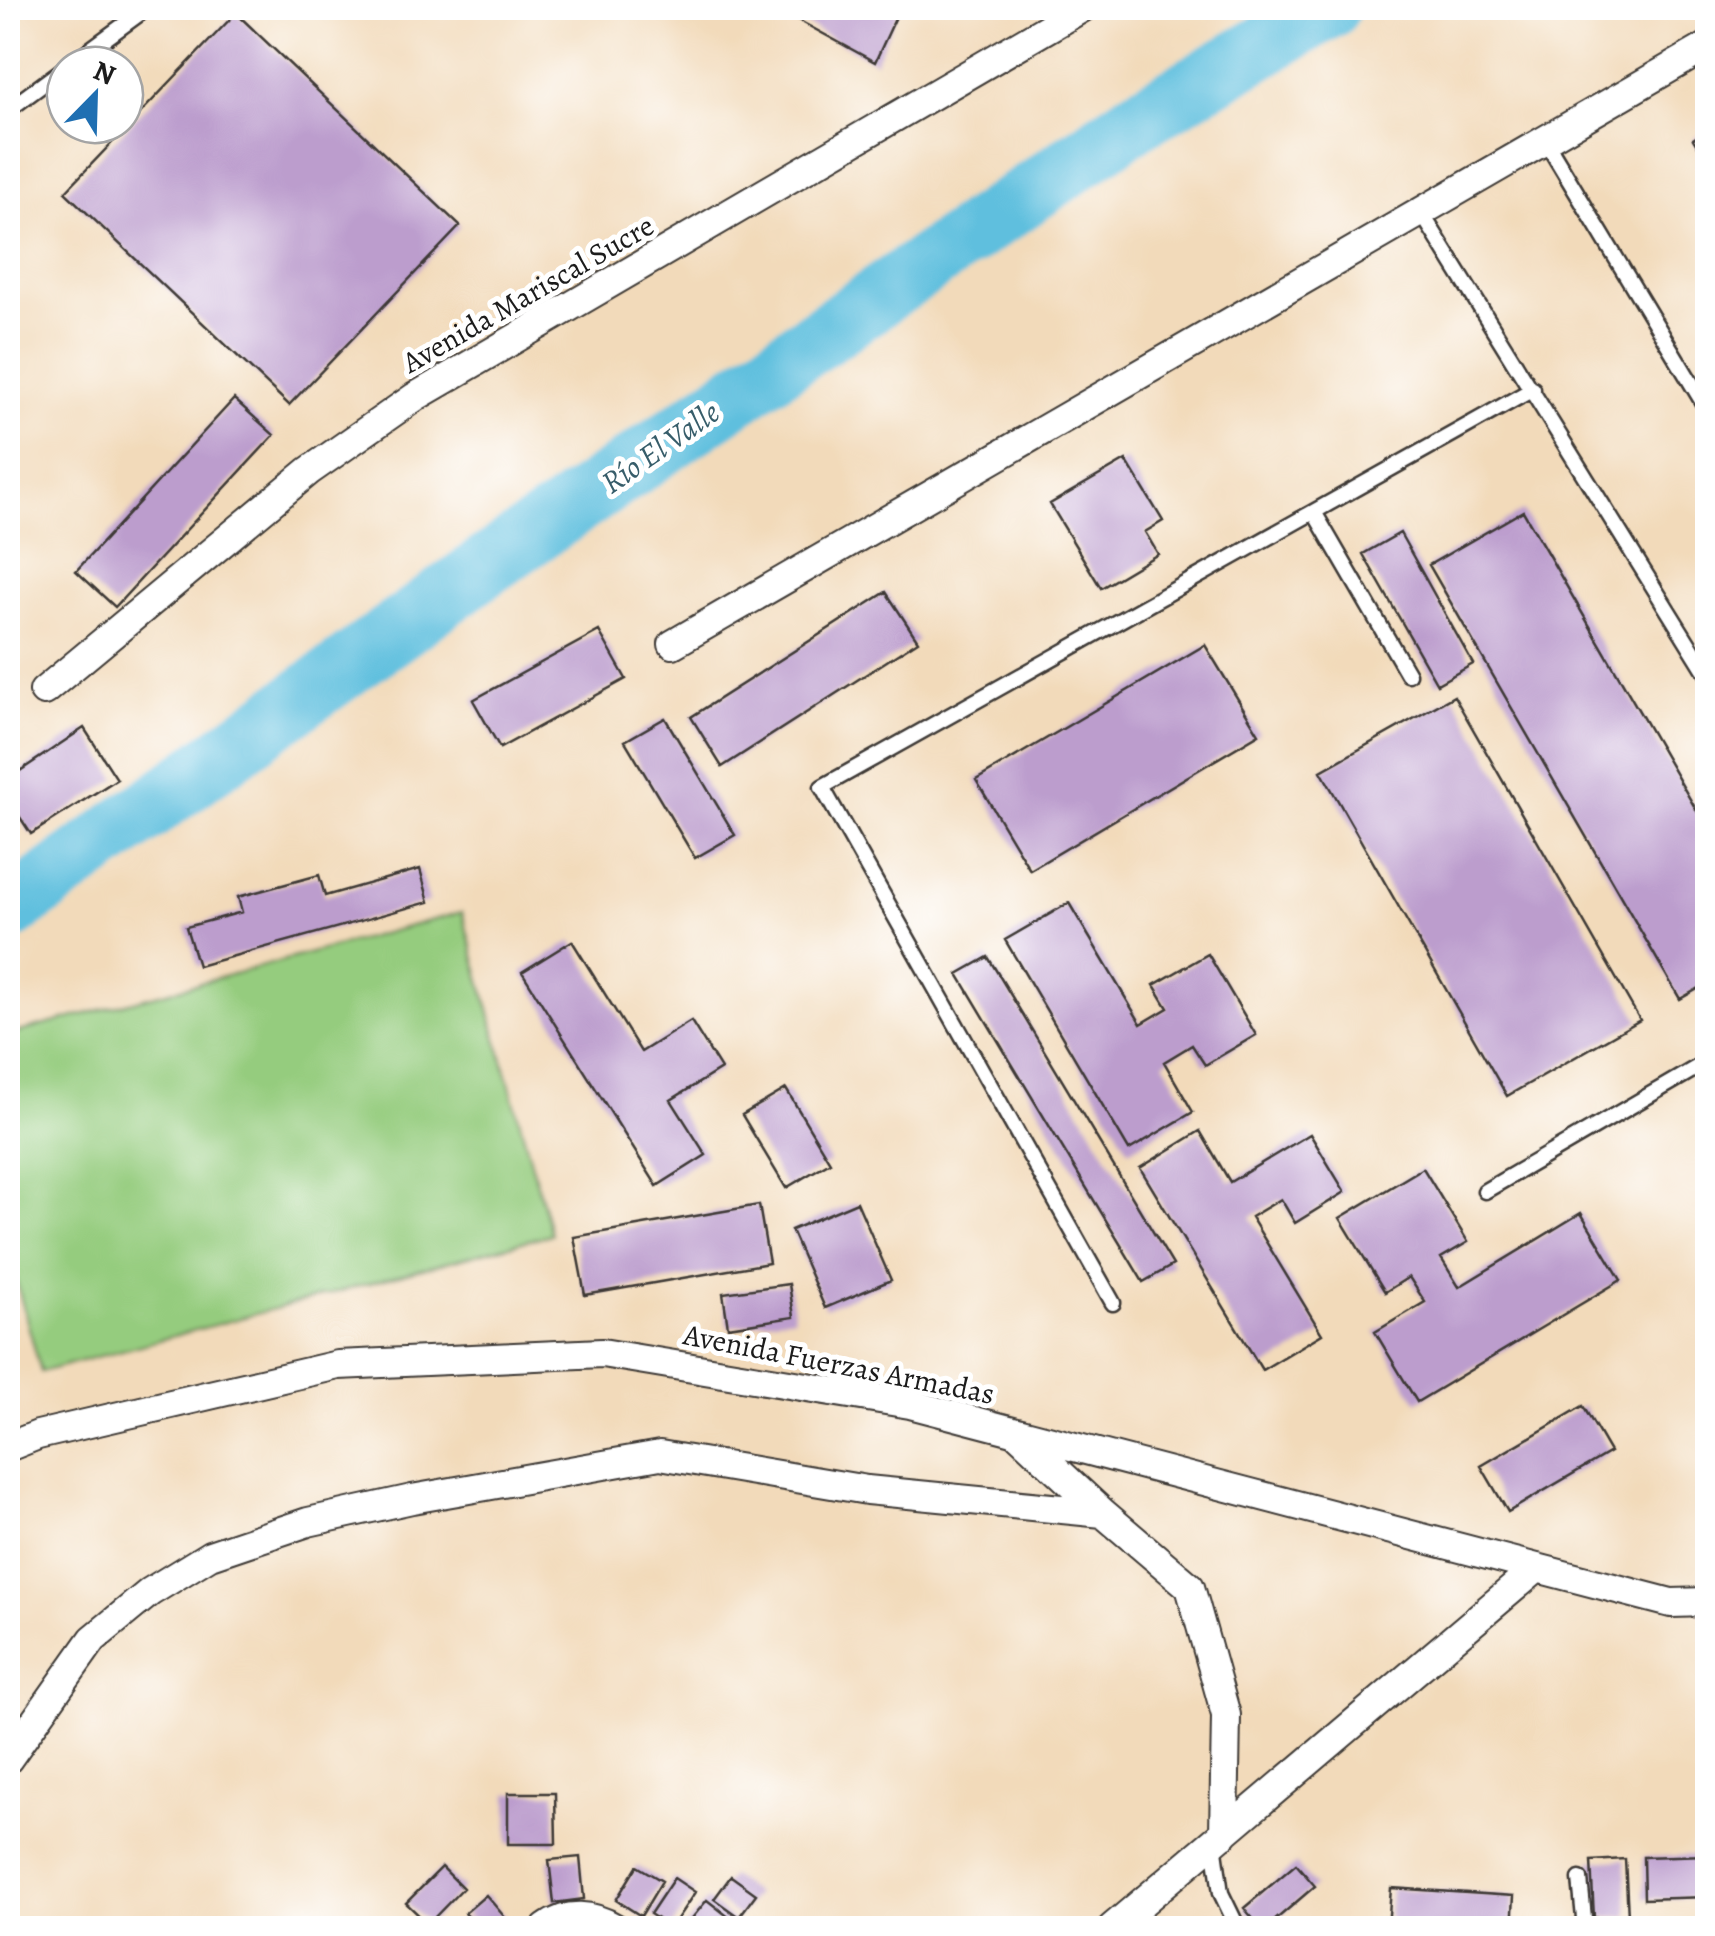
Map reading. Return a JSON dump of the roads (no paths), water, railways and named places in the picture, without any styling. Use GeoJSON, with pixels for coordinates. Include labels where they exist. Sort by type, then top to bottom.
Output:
{"type":"FeatureCollection","features":[{"type":"Feature","properties":{"kind":"street","name":"Avenida Mariscal Sucre"},"geometry":{"type":"LineString","coordinates":[[44,691],[309,471],[415,397],[1082,8]]}},
{"type":"Feature","properties":{"kind":"street"},"geometry":{"type":"LineString","coordinates":[[672,644],[1708,46]]}},
{"type":"Feature","properties":{"kind":"street","name":"Avenida Fuerzas Armadas"},"geometry":{"type":"LineString","coordinates":[[8,1447],[38,1435],[338,1365],[602,1354],[910,1404],[1671,1603],[1708,1602]]}},
{"type":"Feature","properties":{"kind":"street"},"geometry":{"type":"LineString","coordinates":[[1015,1431],[1103,1513],[1190,1586],[1226,1716],[1219,1838]]}},
{"type":"Feature","properties":{"kind":"street"},"geometry":{"type":"LineString","coordinates":[[8,1759],[93,1639],[150,1592],[210,1555],[308,1522],[412,1499],[660,1455],[868,1490],[1103,1513]]}},
{"type":"Feature","properties":{"kind":"street"},"geometry":{"type":"LineString","coordinates":[[1112,1928],[1537,1568]]}},
{"type":"Feature","properties":{"kind":"street"},"geometry":{"type":"LineString","coordinates":[[546,1928],[577,1916],[600,1919],[615,1928]]}},
{"type":"Feature","properties":{"kind":"lane"},"geometry":{"type":"LineString","coordinates":[[96,45],[147,8]]}},
{"type":"Feature","properties":{"kind":"lane"},"geometry":{"type":"LineString","coordinates":[[8,110],[45,82]]}},
{"type":"Feature","properties":{"kind":"lane"},"geometry":{"type":"LineString","coordinates":[[1544,140],[1708,411]]}},
{"type":"Feature","properties":{"kind":"lane"},"geometry":{"type":"LineString","coordinates":[[1420,212],[1708,675]]}},
{"type":"Feature","properties":{"kind":"lane"},"geometry":{"type":"LineString","coordinates":[[1113,1302],[822,787],[1533,389]]}},
{"type":"Feature","properties":{"kind":"lane"},"geometry":{"type":"LineString","coordinates":[[1314,512],[1408,674]]}},
{"type":"Feature","properties":{"kind":"lane"},"geometry":{"type":"LineString","coordinates":[[1484,1191],[1708,1060]]}},
{"type":"Feature","properties":{"kind":"lane"},"geometry":{"type":"LineString","coordinates":[[1219,1838],[1221,1892],[1238,1928]]}},
{"type":"Feature","properties":{"kind":"lane"},"geometry":{"type":"LineString","coordinates":[[1580,1880],[1584,1928]]}},
{"type":"Feature","properties":{"kind":"waterway","name":"Río El Valle"},"geometry":{"type":"LineString","coordinates":[[8,911],[482,569],[1135,121],[1329,8]]}}]}
